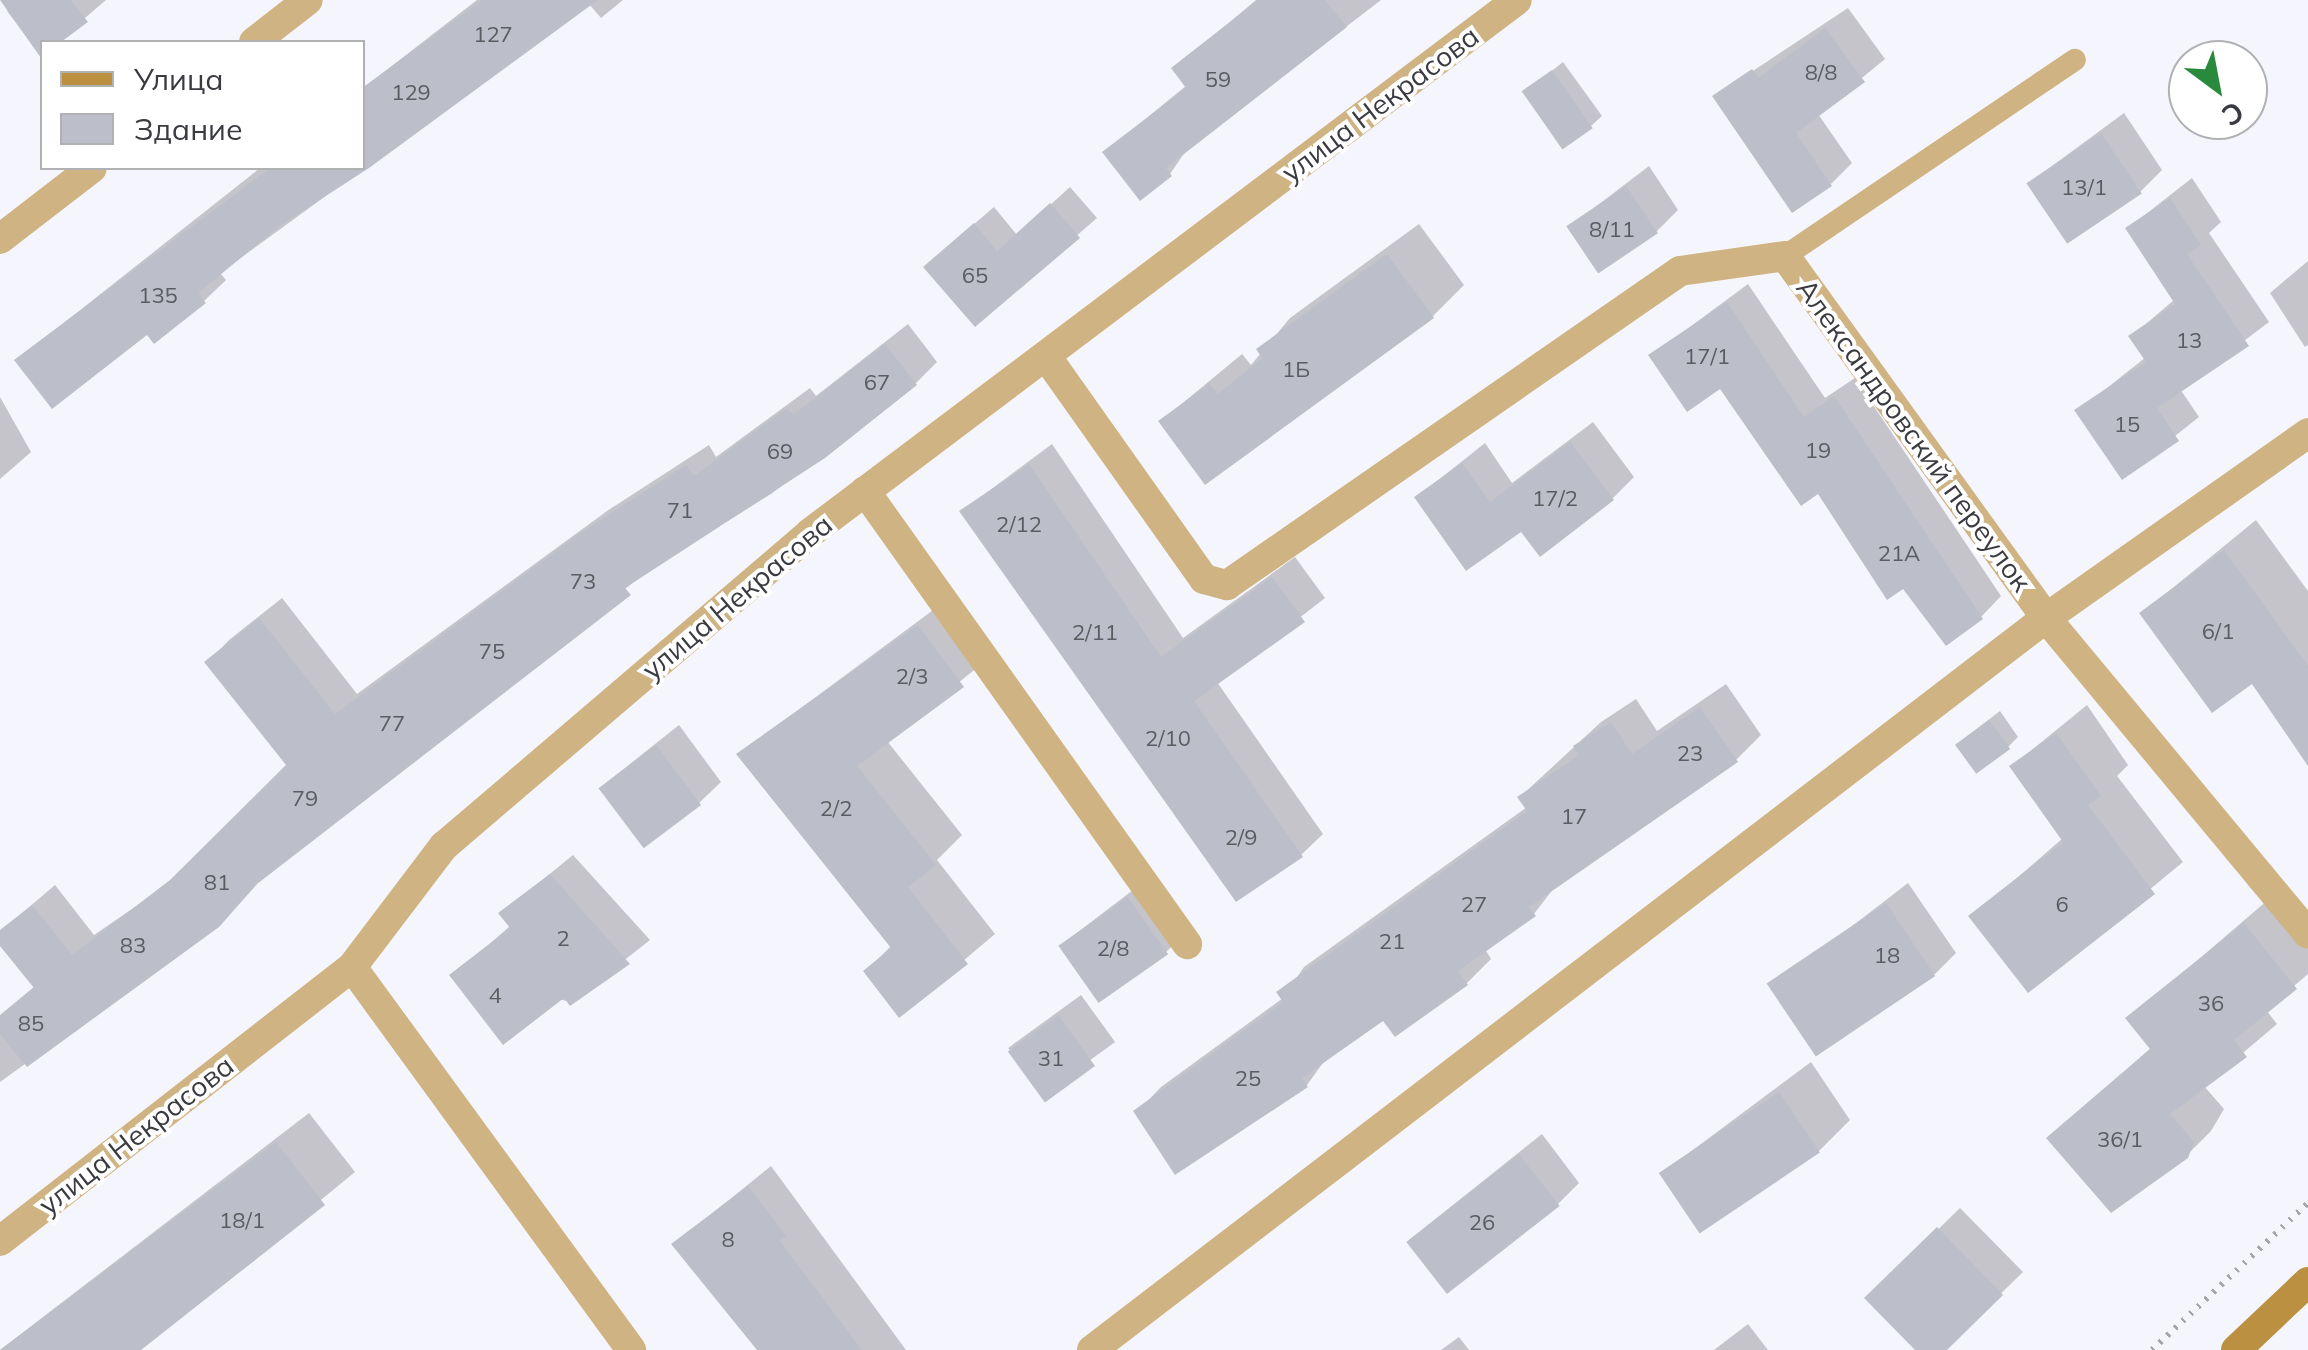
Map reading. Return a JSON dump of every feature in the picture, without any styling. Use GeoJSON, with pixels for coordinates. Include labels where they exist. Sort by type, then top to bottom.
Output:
{"type":"FeatureCollection","features":[{"type":"Feature","properties":{"kind":"main road"},"geometry":{"type":"LineString","coordinates":[[2236,1350],[2308,1282]]}},
{"type":"Feature","properties":{"kind":"street"},"geometry":{"type":"LineString","coordinates":[[257,40],[308,0]]}},
{"type":"Feature","properties":{"kind":"street","name":"улица Некрасова"},"geometry":{"type":"LineString","coordinates":[[0,1241],[352,967],[444,846],[865,490],[1517,0]]}},
{"type":"Feature","properties":{"kind":"street"},"geometry":{"type":"LineString","coordinates":[[0,239],[89,170]]}},
{"type":"Feature","properties":{"kind":"street","name":"Александровский переулок"},"geometry":{"type":"LineString","coordinates":[[1046,356],[1204,579],[1227,585],[1680,270],[1785,256],[2046,618],[2308,934]]}},
{"type":"Feature","properties":{"kind":"street"},"geometry":{"type":"LineString","coordinates":[[1092,1350],[2046,618],[2308,432]]}},
{"type":"Feature","properties":{"kind":"street"},"geometry":{"type":"LineString","coordinates":[[865,490],[1187,944]]}},
{"type":"Feature","properties":{"kind":"street"},"geometry":{"type":"LineString","coordinates":[[352,967],[631,1350]]}},
{"type":"Feature","properties":{"kind":"lane"},"geometry":{"type":"LineString","coordinates":[[1785,256],[2075,60]]}},
{"type":"Feature","properties":{"kind":"path"},"geometry":{"type":"LineString","coordinates":[[2152,1350],[2308,1203]]}},
{"type":"Feature","properties":{"kind":"building"},"geometry":{"type":"Polygon","coordinates":[[[0,0],[71,0],[88,22],[64,40],[40,40],[40,57],[0,0]]]}},
{"type":"Feature","properties":{"kind":"building"},"geometry":{"type":"Polygon","coordinates":[[[482,0],[598,0],[369,168],[281,225],[198,293],[206,303],[154,344],[147,335],[52,409],[14,360],[267,170],[365,170],[365,86],[482,0]]]}},
{"type":"Feature","properties":{"kind":"building"},"geometry":{"type":"Polygon","coordinates":[[[1258,0],[1325,0],[1347,27],[1166,168],[1172,176],[1140,201],[1102,152],[1186,88],[1171,68],[1258,0]]]}},
{"type":"Feature","properties":{"kind":"building"},"geometry":{"type":"Polygon","coordinates":[[[1825,28],[1865,82],[1796,133],[1832,186],[1792,213],[1712,96],[1752,69],[1758,78],[1825,28]]]}},
{"type":"Feature","properties":{"kind":"building"},"geometry":{"type":"Polygon","coordinates":[[[1552,70],[1593,128],[1562,149],[1522,91],[1552,70]]]}},
{"type":"Feature","properties":{"kind":"building"},"geometry":{"type":"Polygon","coordinates":[[[2101,133],[2142,194],[2067,244],[2026,183],[2101,133]]]}},
{"type":"Feature","properties":{"kind":"building"},"geometry":{"type":"Polygon","coordinates":[[[1626,186],[1658,233],[1598,274],[1566,226],[1626,186]]]}},
{"type":"Feature","properties":{"kind":"building"},"geometry":{"type":"Polygon","coordinates":[[[2170,198],[2201,245],[2187,254],[2249,346],[2157,408],[2179,441],[2122,480],[2074,410],[2146,362],[2128,336],[2175,304],[2125,228],[2170,198]]]}},
{"type":"Feature","properties":{"kind":"building"},"geometry":{"type":"Polygon","coordinates":[[[1050,203],[1080,238],[975,327],[923,267],[974,223],[997,251],[1050,203]]]}},
{"type":"Feature","properties":{"kind":"building"},"geometry":{"type":"Polygon","coordinates":[[[1387,254],[1434,318],[1205,485],[1158,421],[1209,384],[1218,394],[1262,358],[1256,349],[1387,254]]]}},
{"type":"Feature","properties":{"kind":"building"},"geometry":{"type":"Polygon","coordinates":[[[1727,302],[1804,417],[1834,396],[1983,619],[1946,646],[1903,589],[1887,600],[1818,494],[1801,506],[1720,389],[1687,412],[1648,355],[1727,302]]]}},
{"type":"Feature","properties":{"kind":"building"},"geometry":{"type":"Polygon","coordinates":[[[885,344],[917,385],[825,458],[625,588],[631,595],[257,884],[219,927],[27,1067],[0,1034],[0,1016],[34,988],[0,946],[0,930],[32,905],[72,955],[170,880],[286,765],[204,662],[259,618],[335,714],[582,532],[686,465],[694,476],[787,408],[793,415],[885,344]]]}},
{"type":"Feature","properties":{"kind":"building"},"geometry":{"type":"Polygon","coordinates":[[[1570,442],[1614,500],[1540,557],[1521,532],[1466,571],[1414,497],[1462,463],[1490,502],[1570,442]]]}},
{"type":"Feature","properties":{"kind":"building"},"geometry":{"type":"Polygon","coordinates":[[[1029,464],[1161,657],[1272,577],[1305,622],[1194,701],[1303,857],[1236,902],[959,511],[1029,464]]]}},
{"type":"Feature","properties":{"kind":"building"},"geometry":{"type":"Polygon","coordinates":[[[2224,550],[2308,666],[2308,766],[2252,684],[2212,713],[2139,613],[2224,550]]]}},
{"type":"Feature","properties":{"kind":"building"},"geometry":{"type":"Polygon","coordinates":[[[918,625],[964,687],[857,766],[936,865],[908,887],[968,964],[899,1018],[863,971],[891,948],[736,754],[918,625]]]}},
{"type":"Feature","properties":{"kind":"building"},"geometry":{"type":"Polygon","coordinates":[[[1700,707],[1738,762],[1529,907],[1536,916],[1458,971],[1468,985],[1395,1037],[1383,1021],[1302,1078],[1308,1087],[1175,1175],[1133,1111],[1283,1002],[1276,992],[1527,811],[1517,797],[1579,755],[1573,746],[1611,722],[1632,754],[1700,707]]]}},
{"type":"Feature","properties":{"kind":"building"},"geometry":{"type":"Polygon","coordinates":[[[1989,720],[2010,749],[1976,774],[1955,745],[1989,720]]]}},
{"type":"Feature","properties":{"kind":"building"},"geometry":{"type":"Polygon","coordinates":[[[2056,733],[2101,796],[2088,805],[2155,894],[2028,993],[1968,916],[2063,842],[2009,766],[2056,733]]]}},
{"type":"Feature","properties":{"kind":"building"},"geometry":{"type":"Polygon","coordinates":[[[656,745],[701,805],[644,848],[598,788],[656,745]]]}},
{"type":"Feature","properties":{"kind":"building"},"geometry":{"type":"Polygon","coordinates":[[[550,874],[630,964],[570,1006],[564,998],[503,1045],[449,975],[510,928],[498,913],[550,874]]]}},
{"type":"Feature","properties":{"kind":"building"},"geometry":{"type":"Polygon","coordinates":[[[1128,897],[1168,954],[1099,1003],[1058,946],[1128,897]]]}},
{"type":"Feature","properties":{"kind":"building"},"geometry":{"type":"Polygon","coordinates":[[[1886,903],[1935,976],[1816,1056],[1767,984],[1886,903]]]}},
{"type":"Feature","properties":{"kind":"building"},"geometry":{"type":"Polygon","coordinates":[[[2244,923],[2297,989],[2234,1040],[2247,1057],[2170,1114],[2194,1142],[2188,1158],[2111,1213],[2046,1138],[2150,1049],[2125,1018],[2244,923]]]}},
{"type":"Feature","properties":{"kind":"building"},"geometry":{"type":"Polygon","coordinates":[[[1058,1015],[1095,1066],[1045,1102],[1008,1051],[1058,1015]]]}},
{"type":"Feature","properties":{"kind":"building"},"geometry":{"type":"Polygon","coordinates":[[[1779,1092],[1820,1153],[1700,1234],[1659,1173],[1779,1092]]]}},
{"type":"Feature","properties":{"kind":"building"},"geometry":{"type":"Polygon","coordinates":[[[276,1142],[325,1205],[141,1350],[0,1350],[276,1142]]]}},
{"type":"Feature","properties":{"kind":"building"},"geometry":{"type":"Polygon","coordinates":[[[1519,1154],[1560,1206],[1447,1294],[1406,1242],[1519,1154]]]}},
{"type":"Feature","properties":{"kind":"building"},"geometry":{"type":"Polygon","coordinates":[[[748,1186],[786,1236],[780,1241],[862,1350],[757,1350],[671,1244],[748,1186]]]}},
{"type":"Feature","properties":{"kind":"building"},"geometry":{"type":"Polygon","coordinates":[[[1937,1227],[2003,1295],[1947,1350],[1915,1350],[1864,1298],[1937,1227]]]}}]}
